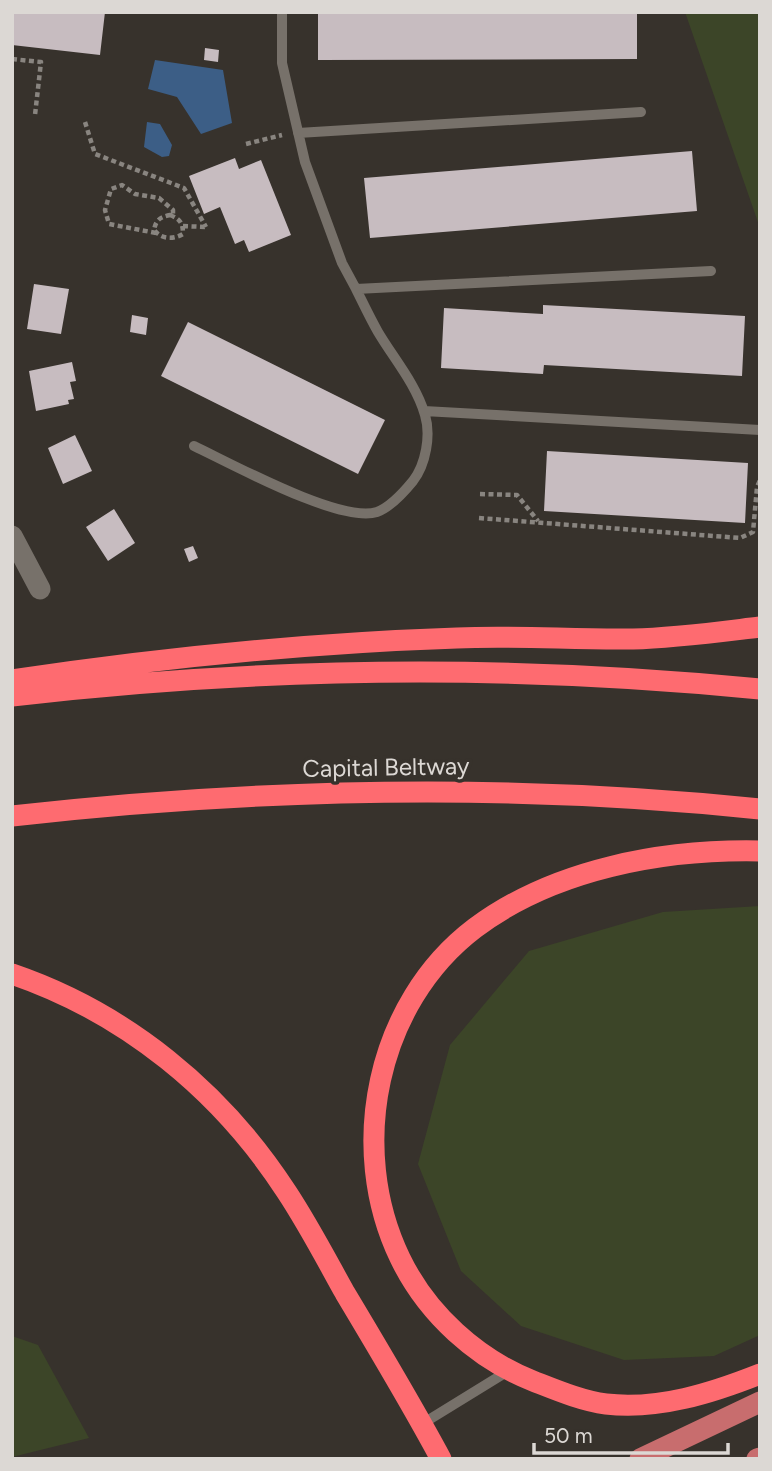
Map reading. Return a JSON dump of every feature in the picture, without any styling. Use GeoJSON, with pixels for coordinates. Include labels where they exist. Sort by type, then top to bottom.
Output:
{"type":"FeatureCollection","features":[{"type":"Feature","properties":{"kind":"highway"},"geometry":{"type":"LineString","coordinates":[[12,680],[81,670],[328,644],[460,638],[636,639],[760,627]]}},
{"type":"Feature","properties":{"kind":"highway"},"geometry":{"type":"LineString","coordinates":[[12,696],[205,678],[405,672],[586,676],[760,689]]}},
{"type":"Feature","properties":{"kind":"highway","name":"Capital Beltway"},"geometry":{"type":"LineString","coordinates":[[12,816],[154,802],[322,792],[573,794],[760,809]]}},
{"type":"Feature","properties":{"kind":"highway"},"geometry":{"type":"LineString","coordinates":[[760,851],[684,855],[628,863],[573,878],[519,900],[474,929],[437,964],[408,1004],[389,1049],[375,1102],[373,1157],[383,1208],[400,1258],[427,1301],[465,1341],[508,1371],[552,1389],[606,1404],[657,1403],[695,1397],[760,1374]]}},
{"type":"Feature","properties":{"kind":"highway"},"geometry":{"type":"LineString","coordinates":[[12,974],[77,1000],[133,1034],[181,1069],[223,1108],[287,1192],[442,1459]]}},
{"type":"Feature","properties":{"kind":"highway"},"geometry":{"type":"LineString","coordinates":[[424,1428],[429,1459]]}},
{"type":"Feature","properties":{"kind":"main road"},"geometry":{"type":"LineString","coordinates":[[640,1459],[760,1402]]}},
{"type":"Feature","properties":{"kind":"street"},"geometry":{"type":"LineString","coordinates":[[12,536],[40,589]]}},
{"type":"Feature","properties":{"kind":"lane"},"geometry":{"type":"LineString","coordinates":[[194,446],[301,496],[340,510],[376,513],[390,505],[417,476],[425,453],[429,430],[424,411],[406,373],[378,332],[342,263],[305,162],[282,63],[282,12]]}},
{"type":"Feature","properties":{"kind":"lane"},"geometry":{"type":"LineString","coordinates":[[298,132],[641,112]]}},
{"type":"Feature","properties":{"kind":"lane"},"geometry":{"type":"LineString","coordinates":[[356,289],[711,271]]}},
{"type":"Feature","properties":{"kind":"lane"},"geometry":{"type":"LineString","coordinates":[[424,411],[760,430]]}},
{"type":"Feature","properties":{"kind":"lane"},"geometry":{"type":"LineString","coordinates":[[424,1428],[508,1371]]}},
{"type":"Feature","properties":{"kind":"path"},"geometry":{"type":"LineString","coordinates":[[12,59],[41,62],[35,115]]}},
{"type":"Feature","properties":{"kind":"path"},"geometry":{"type":"LineString","coordinates":[[85,122],[95,154],[184,188],[206,228],[183,226]]}},
{"type":"Feature","properties":{"kind":"path"},"geometry":{"type":"LineString","coordinates":[[246,144],[298,132]]}},
{"type":"Feature","properties":{"kind":"path"},"geometry":{"type":"LineString","coordinates":[[156,233],[155,223],[160,217],[173,216],[178,218],[183,226],[183,234],[177,238],[109,224],[105,210],[111,190],[122,184],[135,194],[159,198],[173,210],[173,216]]}},
{"type":"Feature","properties":{"kind":"path"},"geometry":{"type":"LineString","coordinates":[[480,518],[740,538],[753,532],[760,480]]}},
{"type":"Feature","properties":{"kind":"path"},"geometry":{"type":"LineString","coordinates":[[480,494],[517,495],[538,522]]}},
{"type":"Feature","properties":{"kind":"green space"},"geometry":{"type":"Polygon","coordinates":[[[685,12],[760,12],[760,228],[685,12]]]}},
{"type":"Feature","properties":{"kind":"green space"},"geometry":{"type":"Polygon","coordinates":[[[760,906],[760,1335],[714,1356],[624,1360],[521,1326],[461,1271],[418,1164],[450,1045],[529,951],[663,912],[760,906]]]}},
{"type":"Feature","properties":{"kind":"green space"},"geometry":{"type":"Polygon","coordinates":[[[12,1336],[38,1345],[89,1438],[12,1457],[12,1336]]]}},
{"type":"Feature","properties":{"kind":"water"},"geometry":{"type":"Polygon","coordinates":[[[155,60],[223,70],[232,123],[201,134],[177,97],[148,89],[155,60]]]}},
{"type":"Feature","properties":{"kind":"water"},"geometry":{"type":"Polygon","coordinates":[[[147,122],[160,124],[172,145],[169,156],[162,157],[144,147],[147,122]]]}},
{"type":"Feature","properties":{"kind":"building"},"geometry":{"type":"Polygon","coordinates":[[[12,12],[105,12],[100,55],[12,45],[12,12]]]}},
{"type":"Feature","properties":{"kind":"building"},"geometry":{"type":"Polygon","coordinates":[[[318,12],[637,12],[637,59],[318,60],[318,12]]]}},
{"type":"Feature","properties":{"kind":"building"},"geometry":{"type":"Polygon","coordinates":[[[205,48],[219,50],[218,62],[204,60],[205,48]]]}},
{"type":"Feature","properties":{"kind":"building"},"geometry":{"type":"Polygon","coordinates":[[[692,151],[697,211],[370,238],[364,178],[692,151]]]}},
{"type":"Feature","properties":{"kind":"building"},"geometry":{"type":"Polygon","coordinates":[[[235,158],[239,169],[261,160],[291,235],[249,252],[244,240],[235,244],[220,207],[204,214],[189,176],[235,158]]]}},
{"type":"Feature","properties":{"kind":"building"},"geometry":{"type":"Polygon","coordinates":[[[34,284],[69,289],[61,334],[27,329],[34,284]]]}},
{"type":"Feature","properties":{"kind":"building"},"geometry":{"type":"Polygon","coordinates":[[[543,305],[745,316],[742,376],[544,365],[543,374],[441,368],[444,308],[543,314],[543,305]]]}},
{"type":"Feature","properties":{"kind":"building"},"geometry":{"type":"Polygon","coordinates":[[[132,315],[148,318],[146,335],[130,332],[132,315]]]}},
{"type":"Feature","properties":{"kind":"building"},"geometry":{"type":"Polygon","coordinates":[[[188,322],[385,420],[358,474],[161,376],[188,322]]]}},
{"type":"Feature","properties":{"kind":"building"},"geometry":{"type":"Polygon","coordinates":[[[72,362],[76,381],[70,382],[74,399],[68,400],[69,404],[36,411],[29,371],[72,362]]]}},
{"type":"Feature","properties":{"kind":"building"},"geometry":{"type":"Polygon","coordinates":[[[75,435],[92,471],[63,484],[48,448],[75,435]]]}},
{"type":"Feature","properties":{"kind":"building"},"geometry":{"type":"Polygon","coordinates":[[[547,451],[748,463],[745,523],[544,511],[547,451]]]}},
{"type":"Feature","properties":{"kind":"building"},"geometry":{"type":"Polygon","coordinates":[[[114,509],[135,543],[108,561],[86,527],[114,509]]]}},
{"type":"Feature","properties":{"kind":"building"},"geometry":{"type":"Polygon","coordinates":[[[193,546],[198,558],[189,562],[184,549],[193,546]]]}}]}
